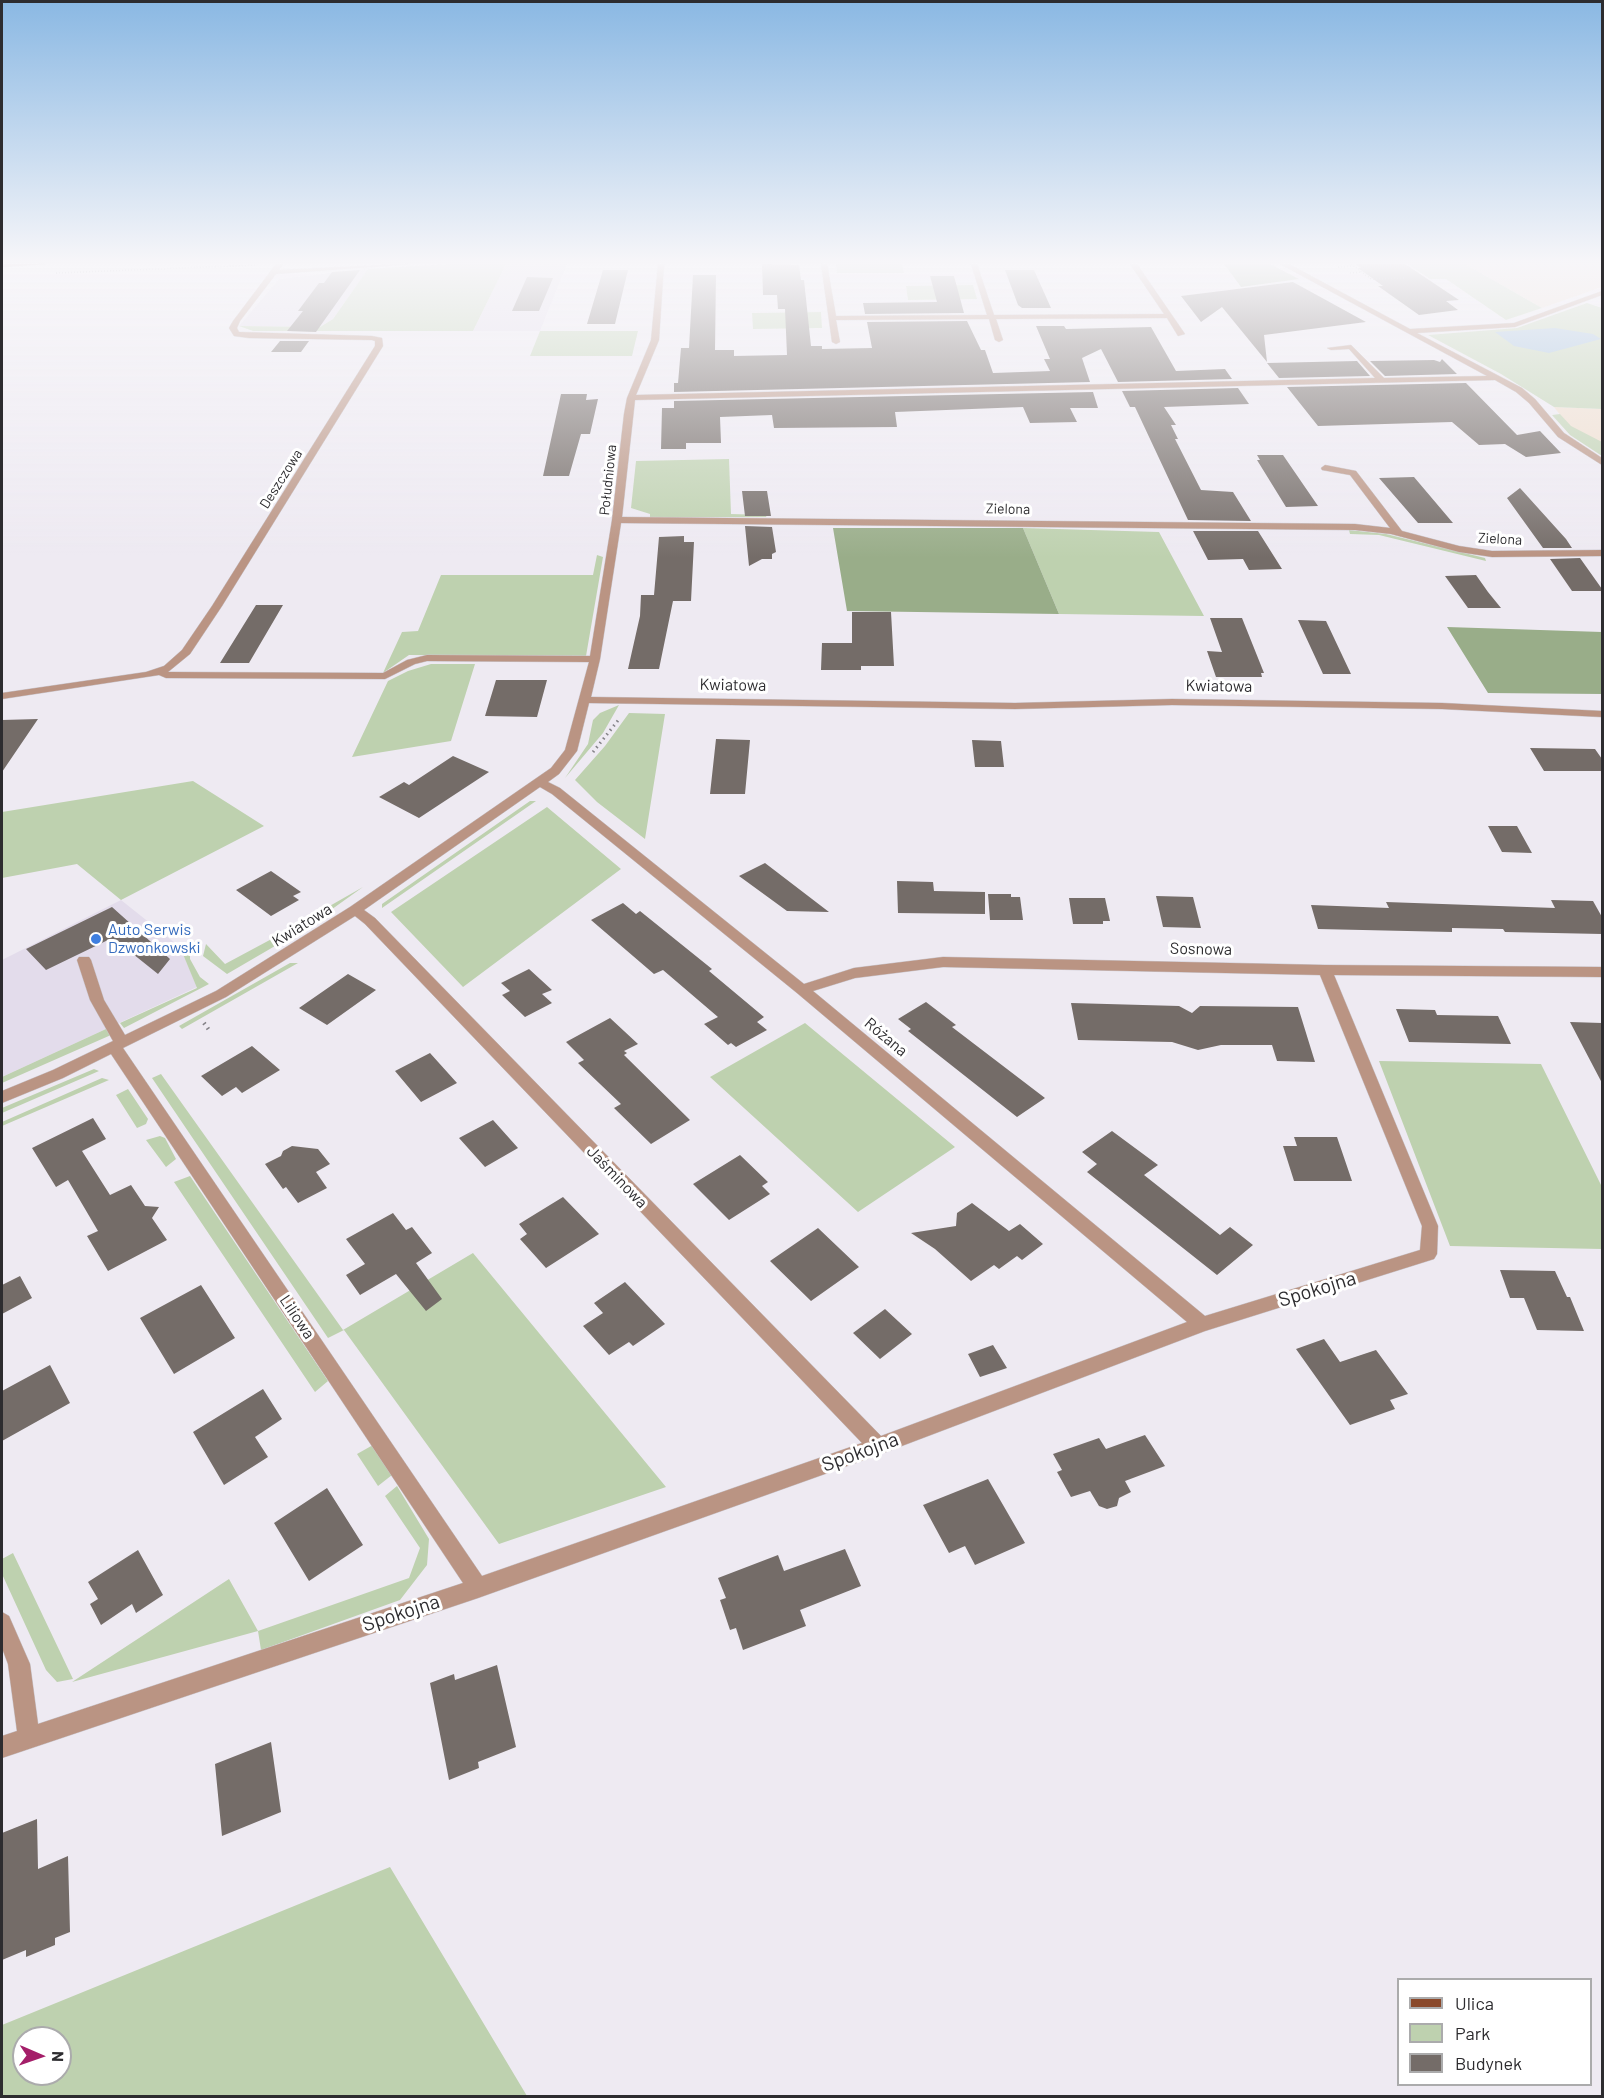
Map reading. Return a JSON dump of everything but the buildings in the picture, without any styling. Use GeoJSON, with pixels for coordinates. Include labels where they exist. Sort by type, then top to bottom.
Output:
{"type":"FeatureCollection","features":[{"type":"Feature","properties":{"kind":"street","name":"Deszczowa"},"geometry":{"type":"LineString","coordinates":[[2,696],[168,668],[192,643],[294,486],[369,362]]}},
{"type":"Feature","properties":{"kind":"street","name":"Południowa"},"geometry":{"type":"LineString","coordinates":[[585,700],[595,659],[617,520],[631,398],[646,362]]}},
{"type":"Feature","properties":{"kind":"street"},"geometry":{"type":"LineString","coordinates":[[1365,362],[1382,381]]}},
{"type":"Feature","properties":{"kind":"street"},"geometry":{"type":"LineString","coordinates":[[1468,362],[1498,378],[1532,401],[1561,435],[1602,462]]}},
{"type":"Feature","properties":{"kind":"street"},"geometry":{"type":"LineString","coordinates":[[631,398],[1498,378]]}},
{"type":"Feature","properties":{"kind":"street"},"geometry":{"type":"LineString","coordinates":[[1325,468],[1353,473],[1399,533]]}},
{"type":"Feature","properties":{"kind":"street","name":"Zielona"},"geometry":{"type":"LineString","coordinates":[[617,520],[1355,526],[1399,533],[1485,553],[1602,553]]}},
{"type":"Feature","properties":{"kind":"street"},"geometry":{"type":"LineString","coordinates":[[160,671],[166,675],[385,676],[411,662],[427,658],[595,659]]}},
{"type":"Feature","properties":{"kind":"street","name":"Kwiatowa"},"geometry":{"type":"LineString","coordinates":[[2,1097],[58,1074],[221,994],[355,910],[541,783],[555,771],[571,750],[585,700],[1015,706],[1184,702],[1442,706],[1602,714]]}},
{"type":"Feature","properties":{"kind":"street","name":"Różana"},"geometry":{"type":"LineString","coordinates":[[541,783],[556,791],[802,990],[1202,1324]]}},
{"type":"Feature","properties":{"kind":"street","name":"Jaśminowa"},"geometry":{"type":"LineString","coordinates":[[355,910],[378,930],[878,1446]]}},
{"type":"Feature","properties":{"kind":"street","name":"Liliowa"},"geometry":{"type":"LineString","coordinates":[[84,960],[97,1000],[118,1045],[478,1588]]}},
{"type":"Feature","properties":{"kind":"street","name":"Sosnowa"},"geometry":{"type":"LineString","coordinates":[[802,990],[854,973],[943,962],[1325,970],[1602,972]]}},
{"type":"Feature","properties":{"kind":"street","name":"Spokojna"},"geometry":{"type":"LineString","coordinates":[[2,1747],[29,1736],[478,1588],[878,1446],[1202,1324],[1428,1254],[1430,1226],[1325,970]]}},
{"type":"Feature","properties":{"kind":"street"},"geometry":{"type":"LineString","coordinates":[[2,1623],[19,1664],[29,1736]]}},
{"type":"Feature","properties":{"kind":"shaded area"},"geometry":{"type":"Polygon","coordinates":[[[1554,407],[1602,409],[1602,450],[1575,434],[1554,407]]]}},
{"type":"Feature","properties":{"kind":"shaded area"},"geometry":{"type":"Polygon","coordinates":[[[121,900],[180,947],[197,987],[2,1077],[2,960],[121,900]]]}},
{"type":"Feature","properties":{"kind":"green space"},"geometry":{"type":"Polygon","coordinates":[[[1478,362],[1602,362],[1602,409],[1554,407],[1478,362]]]}},
{"type":"Feature","properties":{"kind":"green space"},"geometry":{"type":"Polygon","coordinates":[[[1560,414],[1571,426],[1602,442],[1602,456],[1570,435],[1552,415],[1560,414]]]}},
{"type":"Feature","properties":{"kind":"green space"},"geometry":{"type":"Polygon","coordinates":[[[729,459],[731,514],[767,515],[766,517],[650,517],[650,514],[631,508],[636,461],[729,459]]]}},
{"type":"Feature","properties":{"kind":"green space"},"geometry":{"type":"Polygon","coordinates":[[[833,528],[1023,528],[1059,614],[847,611],[833,528]]]}},
{"type":"Feature","properties":{"kind":"green space"},"geometry":{"type":"Polygon","coordinates":[[[1023,528],[1159,532],[1204,616],[1059,614],[1023,528]]]}},
{"type":"Feature","properties":{"kind":"green space"},"geometry":{"type":"Polygon","coordinates":[[[1349,530],[1386,534],[1485,558],[1486,561],[1379,535],[1350,534],[1349,530]]]}},
{"type":"Feature","properties":{"kind":"green space"},"geometry":{"type":"Polygon","coordinates":[[[597,555],[603,557],[586,656],[409,655],[383,673],[402,632],[418,631],[441,575],[593,575],[597,555]]]}},
{"type":"Feature","properties":{"kind":"green space"},"geometry":{"type":"Polygon","coordinates":[[[1447,627],[1602,632],[1602,694],[1488,693],[1447,627]]]}},
{"type":"Feature","properties":{"kind":"green space"},"geometry":{"type":"Polygon","coordinates":[[[431,664],[475,664],[451,741],[352,757],[388,681],[408,671],[431,664]]]}},
{"type":"Feature","properties":{"kind":"green space"},"geometry":{"type":"Polygon","coordinates":[[[619,705],[603,733],[565,778],[588,744],[593,720],[600,713],[619,705]]]}},
{"type":"Feature","properties":{"kind":"green space"},"geometry":{"type":"Polygon","coordinates":[[[629,713],[665,714],[645,839],[597,802],[575,780],[605,746],[629,713]]]}},
{"type":"Feature","properties":{"kind":"green space"},"geometry":{"type":"Polygon","coordinates":[[[193,781],[264,826],[121,900],[77,864],[2,878],[2,812],[193,781]]]}},
{"type":"Feature","properties":{"kind":"green space"},"geometry":{"type":"Polygon","coordinates":[[[530,801],[536,801],[382,908],[382,904],[530,801]]]}},
{"type":"Feature","properties":{"kind":"green space"},"geometry":{"type":"Polygon","coordinates":[[[547,807],[621,869],[463,987],[391,912],[547,807]]]}},
{"type":"Feature","properties":{"kind":"green space"},"geometry":{"type":"Polygon","coordinates":[[[363,887],[307,927],[298,924],[363,887]]]}},
{"type":"Feature","properties":{"kind":"green space"},"geometry":{"type":"Polygon","coordinates":[[[294,927],[299,932],[227,974],[203,956],[206,944],[225,964],[294,927]]]}},
{"type":"Feature","properties":{"kind":"green space"},"geometry":{"type":"Polygon","coordinates":[[[180,947],[190,947],[190,959],[200,977],[209,984],[124,1028],[120,1023],[197,988],[180,947]]]}},
{"type":"Feature","properties":{"kind":"green space"},"geometry":{"type":"Polygon","coordinates":[[[290,963],[298,963],[182,1029],[179,1026],[290,963]]]}},
{"type":"Feature","properties":{"kind":"green space"},"geometry":{"type":"Polygon","coordinates":[[[805,1023],[955,1147],[858,1212],[710,1077],[805,1023]]]}},
{"type":"Feature","properties":{"kind":"green space"},"geometry":{"type":"Polygon","coordinates":[[[106,1029],[111,1035],[2,1083],[2,1077],[106,1029]]]}},
{"type":"Feature","properties":{"kind":"green space"},"geometry":{"type":"Polygon","coordinates":[[[1379,1061],[1541,1064],[1602,1187],[1602,1249],[1450,1246],[1379,1061]]]}},
{"type":"Feature","properties":{"kind":"green space"},"geometry":{"type":"Polygon","coordinates":[[[94,1069],[99,1071],[2,1113],[2,1108],[94,1069]]]}},
{"type":"Feature","properties":{"kind":"green space"},"geometry":{"type":"Polygon","coordinates":[[[161,1074],[343,1330],[473,1253],[666,1487],[499,1544],[344,1330],[328,1338],[152,1078],[161,1074]]]}},
{"type":"Feature","properties":{"kind":"green space"},"geometry":{"type":"Polygon","coordinates":[[[102,1078],[109,1080],[2,1126],[2,1122],[102,1078]]]}},
{"type":"Feature","properties":{"kind":"green space"},"geometry":{"type":"Polygon","coordinates":[[[128,1089],[148,1119],[146,1124],[137,1128],[116,1095],[128,1089]]]}},
{"type":"Feature","properties":{"kind":"green space"},"geometry":{"type":"Polygon","coordinates":[[[160,1136],[165,1138],[176,1159],[166,1167],[146,1140],[160,1136]]]}},
{"type":"Feature","properties":{"kind":"green space"},"geometry":{"type":"Polygon","coordinates":[[[190,1176],[328,1381],[315,1392],[174,1182],[190,1176]]]}},
{"type":"Feature","properties":{"kind":"green space"},"geometry":{"type":"Polygon","coordinates":[[[373,1445],[392,1475],[378,1486],[357,1454],[373,1445]]]}},
{"type":"Feature","properties":{"kind":"green space"},"geometry":{"type":"Polygon","coordinates":[[[397,1486],[429,1539],[427,1565],[400,1600],[261,1650],[258,1631],[409,1578],[420,1548],[385,1496],[397,1486]]]}},
{"type":"Feature","properties":{"kind":"green space"},"geometry":{"type":"Polygon","coordinates":[[[13,1553],[73,1679],[57,1682],[46,1670],[2,1574],[2,1559],[13,1553]]]}},
{"type":"Feature","properties":{"kind":"green space"},"geometry":{"type":"Polygon","coordinates":[[[229,1579],[258,1631],[72,1682],[229,1579]]]}},
{"type":"Feature","properties":{"kind":"green space"},"geometry":{"type":"Polygon","coordinates":[[[390,1867],[527,2096],[2,2096],[2,2025],[390,1867]]]}},
{"type":"Feature","properties":{"kind":"place","name":"Auto Serwis Dzwonkowski"},"geometry":{"type":"Point","coordinates":[96,939]}}]}
